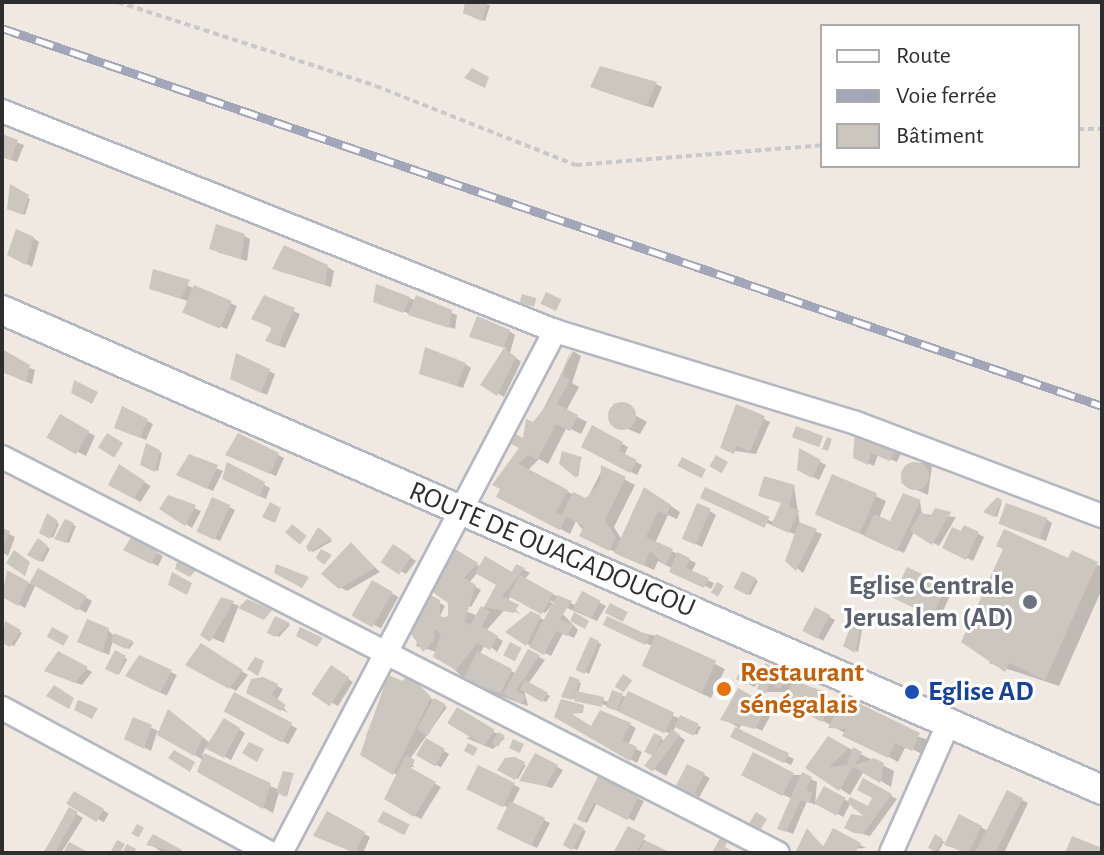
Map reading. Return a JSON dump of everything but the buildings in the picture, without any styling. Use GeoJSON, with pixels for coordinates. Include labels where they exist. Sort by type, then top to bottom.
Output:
{"type":"FeatureCollection","features":[{"type":"Feature","properties":{"kind":"street"},"geometry":{"type":"LineString","coordinates":[[2,111],[555,331],[856,423],[1102,516]]}},
{"type":"Feature","properties":{"kind":"street","name":"ROUTE DE OUAGADOUGOU"},"geometry":{"type":"LineString","coordinates":[[2,310],[456,510],[950,720],[1102,790]]}},
{"type":"Feature","properties":{"kind":"street"},"geometry":{"type":"LineString","coordinates":[[281,853],[456,510],[555,331]]}},
{"type":"Feature","properties":{"kind":"street"},"geometry":{"type":"LineString","coordinates":[[2,457],[382,655],[778,853]]}},
{"type":"Feature","properties":{"kind":"street"},"geometry":{"type":"LineString","coordinates":[[2,708],[270,853]]}},
{"type":"Feature","properties":{"kind":"street"},"geometry":{"type":"LineString","coordinates":[[891,853],[950,720]]}},
{"type":"Feature","properties":{"kind":"path"},"geometry":{"type":"LineString","coordinates":[[118,2],[376,86],[576,165],[820,145]]}},
{"type":"Feature","properties":{"kind":"path"},"geometry":{"type":"LineString","coordinates":[[1080,129],[1102,129]]}},
{"type":"Feature","properties":{"kind":"railway"},"geometry":{"type":"LineString","coordinates":[[2,28],[1102,406]]}},
{"type":"Feature","properties":{"kind":"place","name":"Eglise Centrale Jerusalem (AD)"},"geometry":{"type":"Point","coordinates":[1030,602]}},
{"type":"Feature","properties":{"kind":"place","name":"Restaurant sénégalais"},"geometry":{"type":"Point","coordinates":[724,689]}},
{"type":"Feature","properties":{"kind":"place","name":"Eglise AD"},"geometry":{"type":"Point","coordinates":[912,692]}}]}
